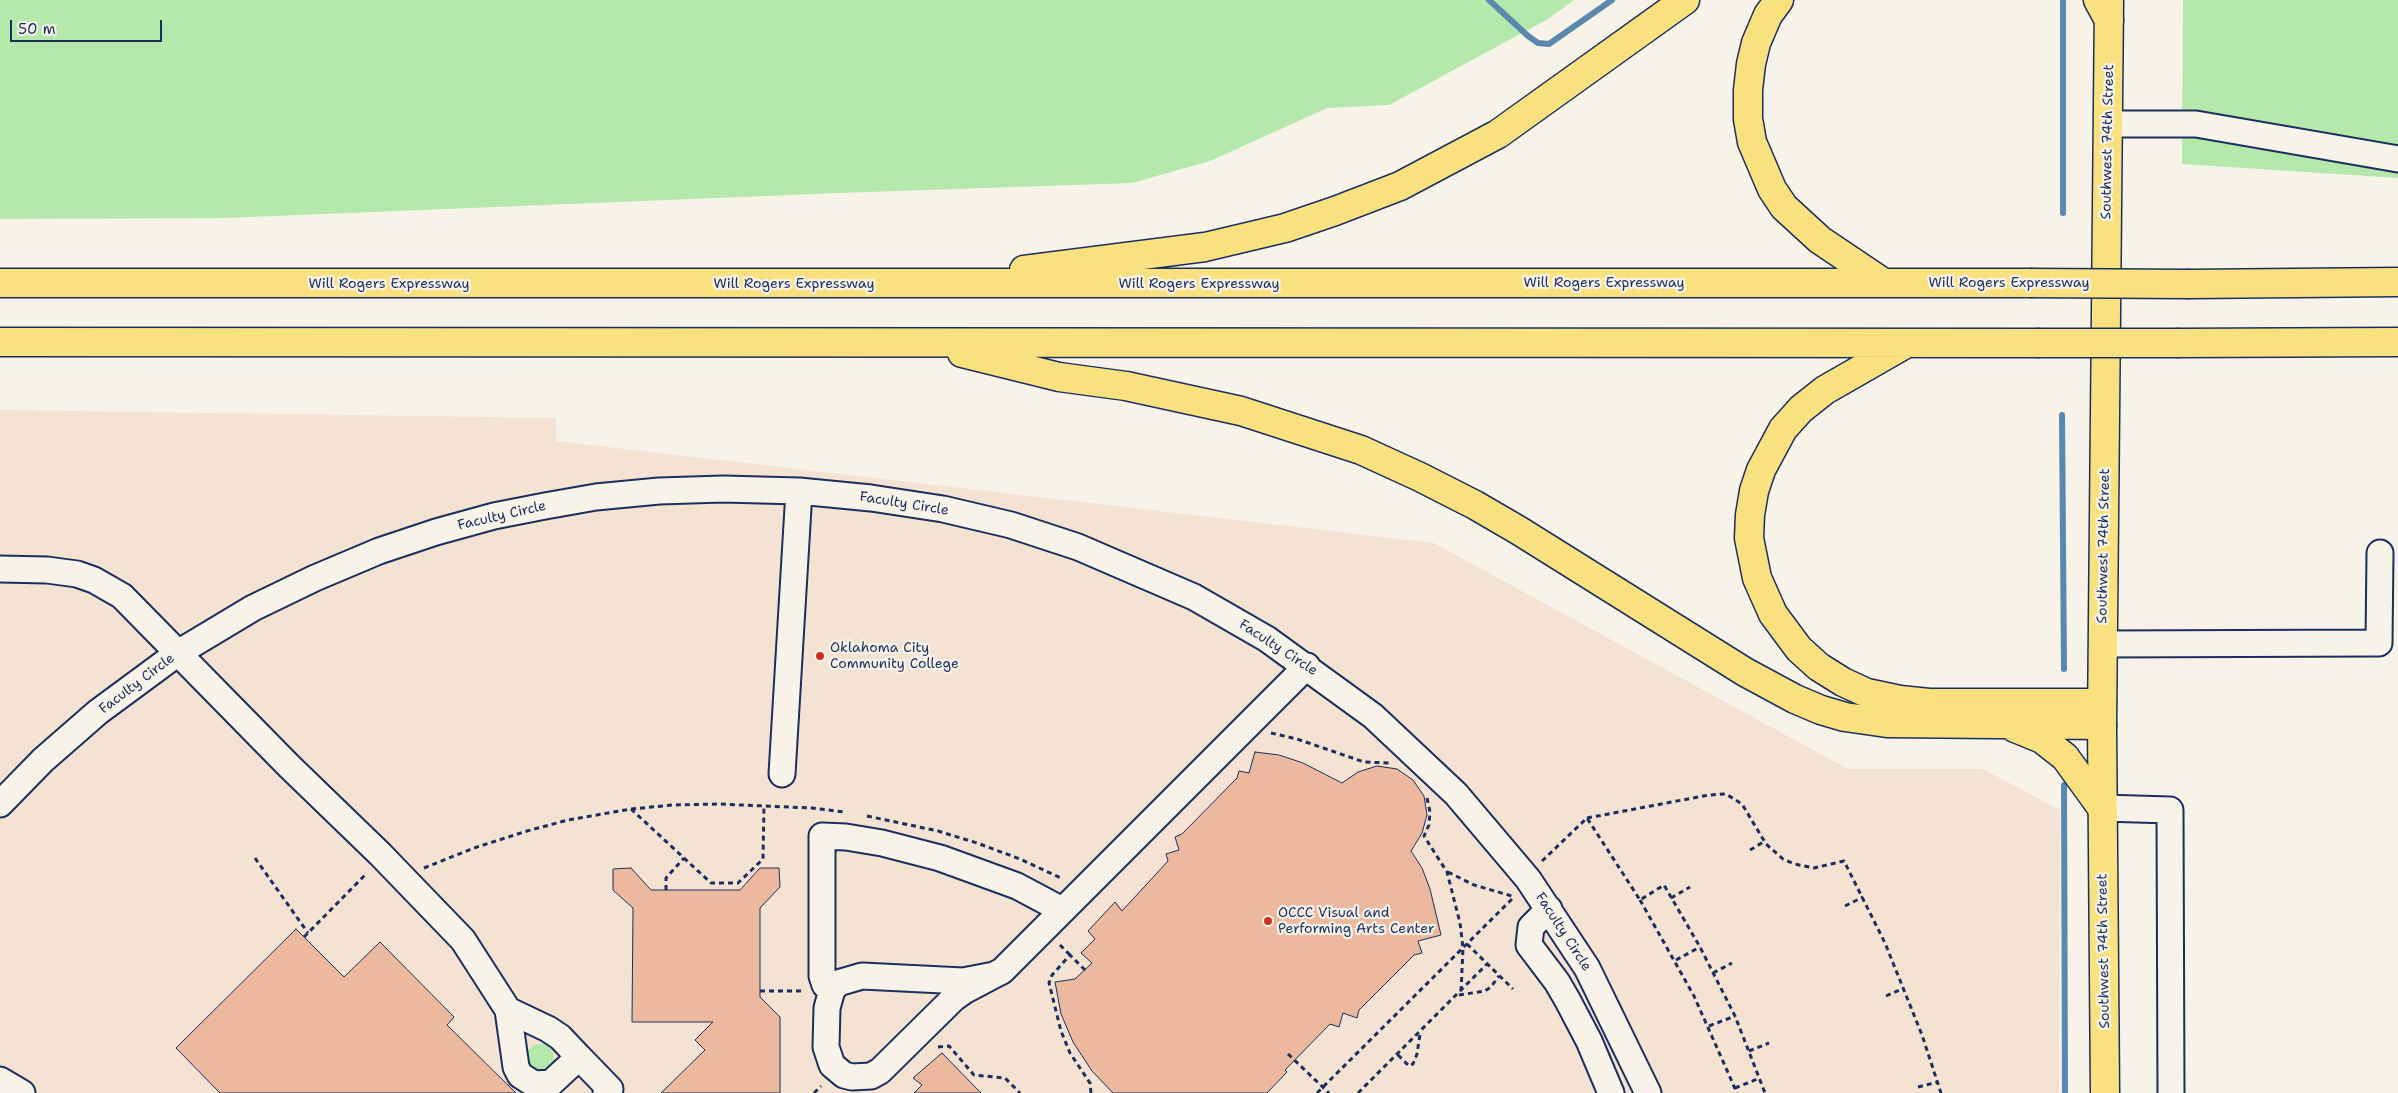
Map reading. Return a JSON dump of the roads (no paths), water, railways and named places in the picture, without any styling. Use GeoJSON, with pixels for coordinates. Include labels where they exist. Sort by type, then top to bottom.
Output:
{"type":"FeatureCollection","features":[{"type":"Feature","properties":{"kind":"main road"},"geometry":{"type":"LineString","coordinates":[[903,285],[1205,247],[1285,228],[1334,212],[1400,186],[1498,134],[1685,0]]}},
{"type":"Feature","properties":{"kind":"main road"},"geometry":{"type":"LineString","coordinates":[[1779,0],[1768,15],[1751,64],[1748,90],[1748,119],[1752,142],[1772,189],[1784,207],[1820,240],[1884,283]]}},
{"type":"Feature","properties":{"kind":"main road","name":"Southwest 74th Street"},"geometry":{"type":"LineString","coordinates":[[2105,1093],[2102,714],[2108,124],[2106,7]]}},
{"type":"Feature","properties":{"kind":"main road","name":"Will Rogers Expressway"},"geometry":{"type":"LineString","coordinates":[[0,283],[903,285],[2190,284],[2398,282]]}},
{"type":"Feature","properties":{"kind":"main road"},"geometry":{"type":"LineString","coordinates":[[0,342],[2398,342]]}},
{"type":"Feature","properties":{"kind":"main road"},"geometry":{"type":"LineString","coordinates":[[919,342],[1059,377],[1126,386],[1241,411],[1361,450],[1420,477],[1482,509],[1745,672],[1795,700],[1821,710],[1845,717],[1887,723],[2007,724],[2102,714]]}},
{"type":"Feature","properties":{"kind":"main road"},"geometry":{"type":"LineString","coordinates":[[1909,342],[1825,390],[1801,409],[1783,429],[1761,470],[1754,491],[1749,538],[1757,578],[1773,614],[1799,649],[1819,667],[1843,682],[1867,692],[1900,700],[2102,714]]}},
{"type":"Feature","properties":{"kind":"main road"},"geometry":{"type":"LineString","coordinates":[[2007,724],[2042,739],[2065,756],[2102,808]]}},
{"type":"Feature","properties":{"kind":"street"},"geometry":{"type":"LineString","coordinates":[[2108,124],[2196,124],[2398,159]]}},
{"type":"Feature","properties":{"kind":"street","name":"Faculty Circle"},"geometry":{"type":"LineString","coordinates":[[0,804],[43,760],[98,712],[178,653],[253,608],[314,578],[379,551],[436,532],[494,516],[596,497],[659,490],[733,489],[799,491],[871,498],[943,509],[1011,525],[1078,547],[1194,597],[1267,638],[1373,716],[1456,794],[1528,879],[1587,968],[1648,1093]]}},
{"type":"Feature","properties":{"kind":"street"},"geometry":{"type":"LineString","coordinates":[[782,774],[799,491]]}},
{"type":"Feature","properties":{"kind":"street"},"geometry":{"type":"LineString","coordinates":[[2103,644],[2379,643],[2380,553]]}},
{"type":"Feature","properties":{"kind":"street"},"geometry":{"type":"LineString","coordinates":[[0,569],[47,570],[77,574],[112,589],[132,604],[178,653],[380,854],[463,940],[508,1010],[516,1067],[527,1080],[542,1085],[551,1083],[579,1057]]}},
{"type":"Feature","properties":{"kind":"street"},"geometry":{"type":"LineString","coordinates":[[1062,910],[1017,886],[970,868],[905,849],[846,837],[822,836],[822,976],[825,985],[822,991],[827,1008],[828,1057],[832,1065],[844,1075],[863,1077],[880,1071],[954,998],[994,975],[1062,910],[1307,666]]}},
{"type":"Feature","properties":{"kind":"street"},"geometry":{"type":"LineString","coordinates":[[2102,808],[2170,810],[2171,1093]]}},
{"type":"Feature","properties":{"kind":"street"},"geometry":{"type":"LineString","coordinates":[[1549,909],[1531,927],[1529,945],[1557,982],[1568,1001],[1589,1041],[1611,1093]]}},
{"type":"Feature","properties":{"kind":"street"},"geometry":{"type":"LineString","coordinates":[[822,991],[846,979],[862,976],[963,981],[994,975]]}},
{"type":"Feature","properties":{"kind":"street"},"geometry":{"type":"LineString","coordinates":[[508,1010],[548,1029],[610,1089],[606,1093]]}},
{"type":"Feature","properties":{"kind":"street"},"geometry":{"type":"LineString","coordinates":[[0,1080],[22,1093]]}},
{"type":"Feature","properties":{"kind":"waterway"},"geometry":{"type":"LineString","coordinates":[[1489,0],[1528,36],[1538,43],[1549,44],[1612,0]]}},
{"type":"Feature","properties":{"kind":"waterway"},"geometry":{"type":"LineString","coordinates":[[2063,0],[2063,213]]}},
{"type":"Feature","properties":{"kind":"waterway"},"geometry":{"type":"LineString","coordinates":[[2062,415],[2064,669]]}},
{"type":"Feature","properties":{"kind":"waterway"},"geometry":{"type":"LineString","coordinates":[[2064,785],[2065,1093]]}},
{"type":"Feature","properties":{"kind":"place","name":"Oklahoma City Community College"},"geometry":{"type":"Point","coordinates":[820,656]}},
{"type":"Feature","properties":{"kind":"place","name":"OCCC Visual and Performing Arts Center"},"geometry":{"type":"Point","coordinates":[1268,921]}}]}
